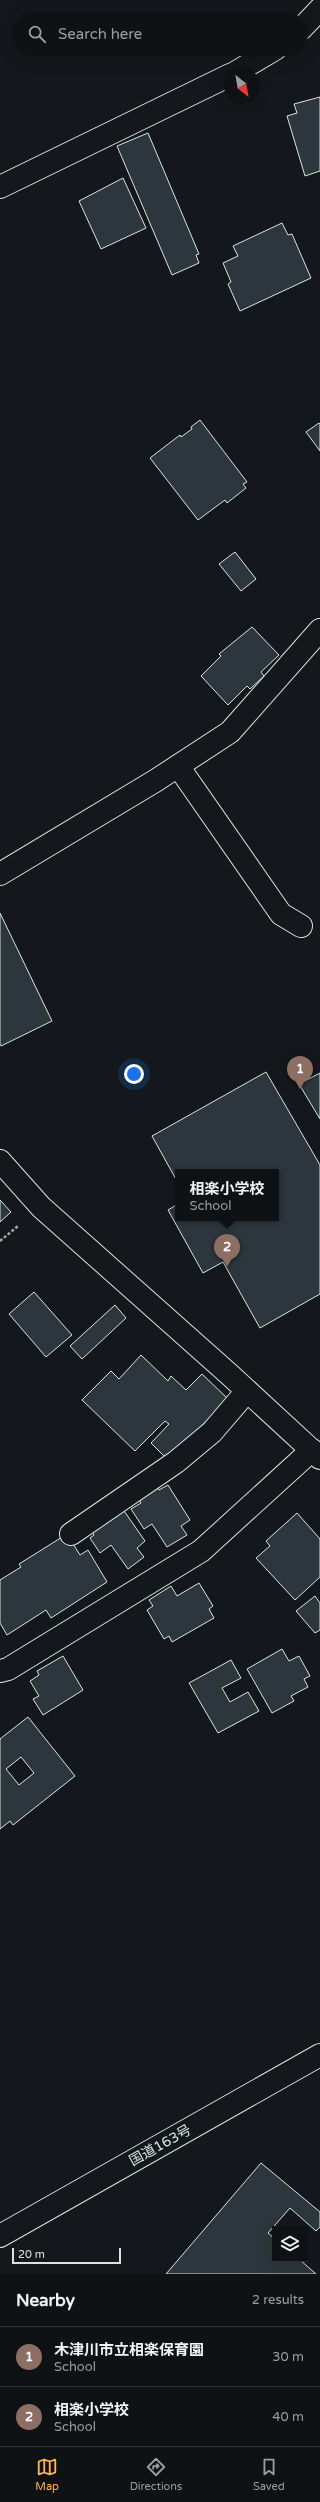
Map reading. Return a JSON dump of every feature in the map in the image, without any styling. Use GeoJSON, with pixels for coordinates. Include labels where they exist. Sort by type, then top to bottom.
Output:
{"type":"FeatureCollection","features":[{"type":"Feature","properties":{"kind":"main road"},"geometry":{"type":"LineString","coordinates":[[308,22],[320,9]]}},
{"type":"Feature","properties":{"kind":"main road"},"geometry":{"type":"LineString","coordinates":[[243,68],[263,56]]}},
{"type":"Feature","properties":{"kind":"main road"},"geometry":{"type":"LineString","coordinates":[[0,187],[224,79]]}},
{"type":"Feature","properties":{"kind":"main road"},"geometry":{"type":"LineString","coordinates":[[0,874],[178,766],[230,732],[320,630]]}},
{"type":"Feature","properties":{"kind":"main road"},"geometry":{"type":"LineString","coordinates":[[178,766],[281,914],[301,926]]}},
{"type":"Feature","properties":{"kind":"main road"},"geometry":{"type":"LineString","coordinates":[[0,1161],[41,1207],[316,1454],[200,1551],[8,1669],[0,1671]]}},
{"type":"Feature","properties":{"kind":"main road"},"geometry":{"type":"LineString","coordinates":[[71,1534],[176,1462],[212,1432],[247,1391]]}},
{"type":"Feature","properties":{"kind":"main road","name":"国道163号"},"geometry":{"type":"LineString","coordinates":[[0,2236],[320,2055]]}},
{"type":"Feature","properties":{"kind":"building"},"geometry":{"type":"Polygon","coordinates":[[[320,97],[320,171],[305,176],[287,116],[297,113],[294,104],[320,97]]]}},
{"type":"Feature","properties":{"kind":"building"},"geometry":{"type":"Polygon","coordinates":[[[148,133],[199,254],[196,255],[199,263],[172,275],[117,146],[148,133]]]}},
{"type":"Feature","properties":{"kind":"building"},"geometry":{"type":"Polygon","coordinates":[[[123,178],[146,228],[101,249],[79,201],[123,178]]]}},
{"type":"Feature","properties":{"kind":"building"},"geometry":{"type":"Polygon","coordinates":[[[282,223],[288,235],[292,234],[311,278],[240,311],[228,284],[231,282],[223,263],[238,256],[233,246],[282,223]]]}},
{"type":"Feature","properties":{"kind":"building"},"geometry":{"type":"Polygon","coordinates":[[[200,420],[247,482],[243,484],[246,488],[227,503],[225,500],[198,520],[150,458],[180,435],[181,437],[192,429],[191,427],[200,420]]]}},
{"type":"Feature","properties":{"kind":"building"},"geometry":{"type":"Polygon","coordinates":[[[319,423],[320,424],[320,451],[306,432],[319,423]]]}},
{"type":"Feature","properties":{"kind":"building"},"geometry":{"type":"Polygon","coordinates":[[[235,552],[256,579],[241,591],[219,564],[235,552]]]}},
{"type":"Feature","properties":{"kind":"building"},"geometry":{"type":"Polygon","coordinates":[[[252,627],[279,655],[261,672],[264,676],[250,689],[247,686],[228,705],[201,676],[221,656],[219,654],[252,627]]]}},
{"type":"Feature","properties":{"kind":"building"},"geometry":{"type":"Polygon","coordinates":[[[0,913],[52,1021],[1,1046],[0,1044],[0,913]]]}},
{"type":"Feature","properties":{"kind":"building"},"geometry":{"type":"Polygon","coordinates":[[[266,1072],[320,1165],[320,1294],[260,1328],[223,1262],[203,1273],[168,1210],[175,1206],[175,1221],[279,1221],[279,1169],[175,1169],[175,1178],[152,1136],[266,1072]]]}},
{"type":"Feature","properties":{"kind":"building"},"geometry":{"type":"Polygon","coordinates":[[[320,1073],[320,1119],[299,1084],[320,1073]]]}},
{"type":"Feature","properties":{"kind":"building"},"geometry":{"type":"Polygon","coordinates":[[[0,1200],[11,1212],[0,1222],[0,1200]]]}},
{"type":"Feature","properties":{"kind":"building"},"geometry":{"type":"Polygon","coordinates":[[[34,1292],[72,1335],[46,1357],[9,1314],[34,1292]]]}},
{"type":"Feature","properties":{"kind":"building"},"geometry":{"type":"Polygon","coordinates":[[[115,1305],[126,1318],[82,1359],[70,1346],[115,1305]]]}},
{"type":"Feature","properties":{"kind":"building"},"geometry":{"type":"Polygon","coordinates":[[[141,1355],[168,1381],[171,1376],[186,1390],[202,1374],[228,1399],[168,1460],[151,1443],[169,1424],[165,1421],[135,1451],[82,1400],[111,1371],[119,1379],[141,1355]]]}},
{"type":"Feature","properties":{"kind":"building"},"geometry":{"type":"Polygon","coordinates":[[[168,1485],[190,1520],[181,1526],[187,1535],[167,1547],[152,1524],[144,1529],[131,1509],[141,1503],[138,1498],[156,1486],[159,1490],[168,1485]]]}},
{"type":"Feature","properties":{"kind":"building"},"geometry":{"type":"Polygon","coordinates":[[[122,1508],[145,1541],[137,1548],[144,1557],[128,1569],[111,1545],[100,1553],[90,1538],[94,1535],[91,1530],[122,1508]]]}},
{"type":"Feature","properties":{"kind":"building"},"geometry":{"type":"Polygon","coordinates":[[[297,1513],[320,1539],[320,1577],[295,1600],[256,1558],[270,1546],[266,1541],[297,1513]]]}},
{"type":"Feature","properties":{"kind":"building"},"geometry":{"type":"Polygon","coordinates":[[[67,1534],[80,1555],[88,1550],[107,1582],[51,1618],[46,1610],[7,1635],[0,1623],[0,1580],[21,1567],[19,1564],[67,1534]]]}},
{"type":"Feature","properties":{"kind":"building"},"geometry":{"type":"Polygon","coordinates":[[[199,1583],[213,1606],[209,1609],[214,1618],[172,1642],[169,1636],[164,1639],[147,1610],[153,1606],[149,1600],[171,1586],[177,1596],[199,1583]]]}},
{"type":"Feature","properties":{"kind":"building"},"geometry":{"type":"Polygon","coordinates":[[[315,1596],[320,1603],[320,1630],[315,1633],[296,1611],[315,1596]]]}},
{"type":"Feature","properties":{"kind":"building"},"geometry":{"type":"Polygon","coordinates":[[[282,1649],[289,1661],[299,1656],[310,1676],[304,1679],[308,1687],[291,1696],[294,1701],[272,1713],[247,1669],[282,1649]]]}},
{"type":"Feature","properties":{"kind":"building"},"geometry":{"type":"Polygon","coordinates":[[[63,1656],[83,1690],[43,1715],[33,1699],[39,1696],[30,1681],[39,1675],[37,1671],[63,1656]]]}},
{"type":"Feature","properties":{"kind":"building"},"geometry":{"type":"Polygon","coordinates":[[[231,1660],[241,1678],[222,1688],[230,1702],[248,1692],[259,1711],[218,1733],[189,1683],[231,1660]]]}},
{"type":"Feature","properties":{"kind":"building"},"geometry":{"type":"Polygon","coordinates":[[[28,1717],[75,1776],[13,1825],[10,1821],[0,1829],[0,1739],[28,1717]],[[21,1757],[6,1769],[19,1785],[34,1773],[21,1757]]]}},
{"type":"Feature","properties":{"kind":"building"},"geometry":{"type":"Polygon","coordinates":[[[261,2163],[320,2212],[320,2227],[316,2231],[290,2208],[274,2226],[272,2226],[272,2228],[268,2233],[272,2236],[272,2262],[302,2262],[316,2274],[166,2274],[261,2163]]]}},
{"type":"Feature","properties":{"kind":"place","name":"木津川市立相楽保育園"},"geometry":{"type":"Point","coordinates":[300,1089]}},
{"type":"Feature","properties":{"kind":"place","name":"相楽小学校"},"geometry":{"type":"Point","coordinates":[227,1267]}}]}
